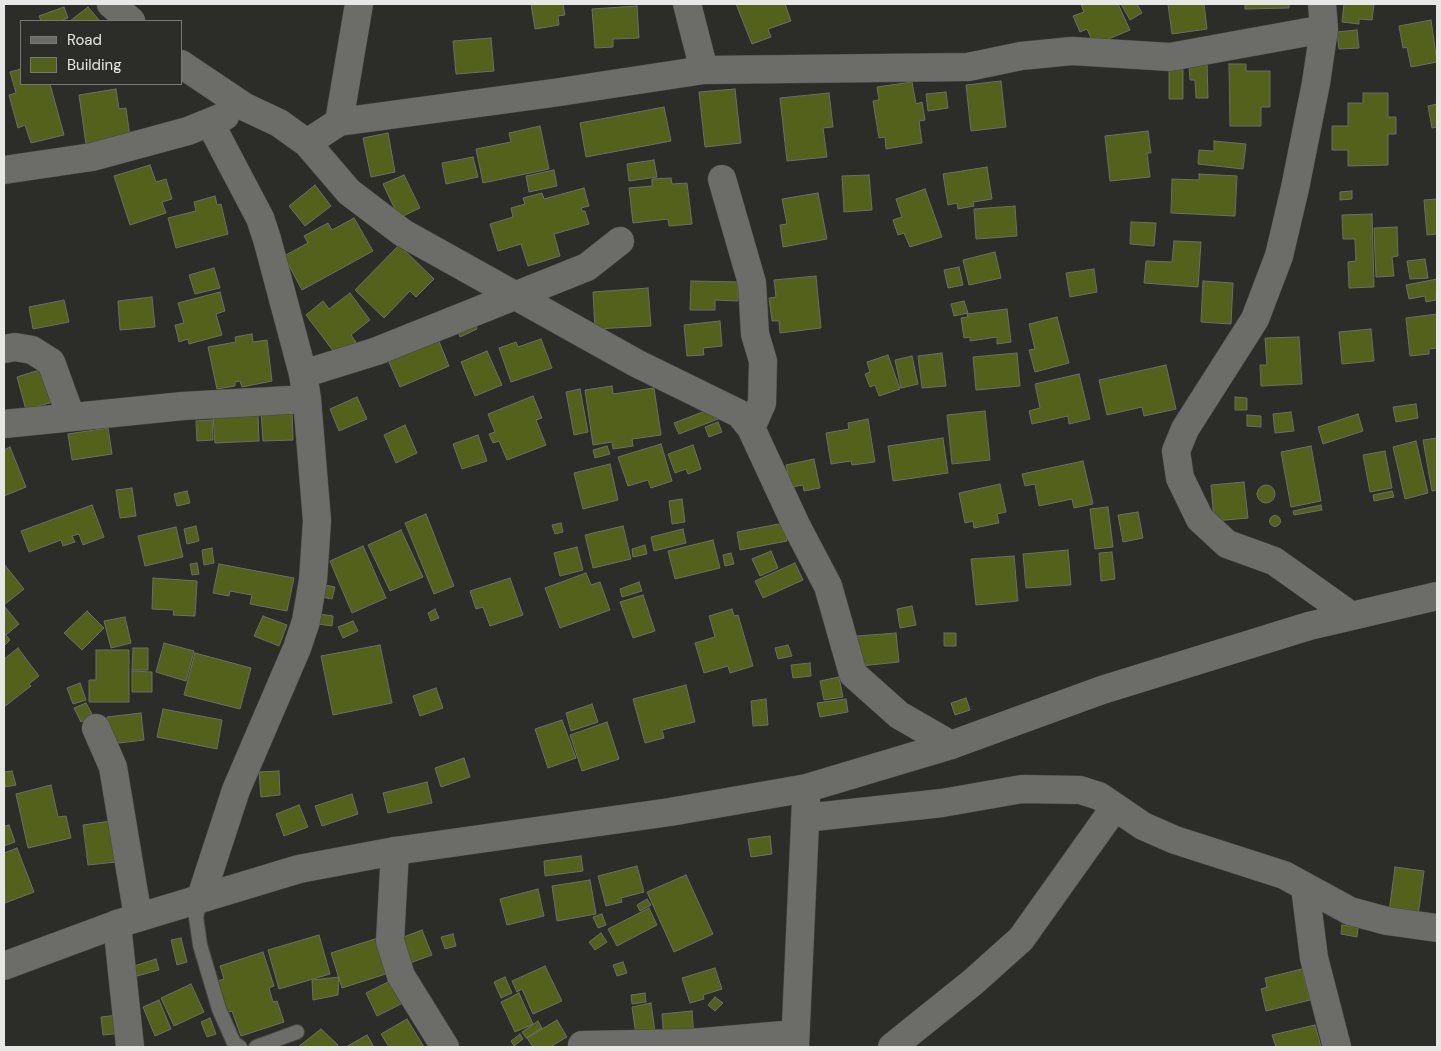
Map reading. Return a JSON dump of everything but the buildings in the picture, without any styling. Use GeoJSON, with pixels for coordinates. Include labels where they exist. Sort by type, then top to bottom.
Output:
{"type":"FeatureCollection","features":[{"type":"Feature","properties":{"kind":"street"},"geometry":{"type":"LineString","coordinates":[[111,4],[130,20]]}},
{"type":"Feature","properties":{"kind":"street"},"geometry":{"type":"LineString","coordinates":[[339,122],[359,4]]}},
{"type":"Feature","properties":{"kind":"street"},"geometry":{"type":"LineString","coordinates":[[687,4],[704,70]]}},
{"type":"Feature","properties":{"kind":"street"},"geometry":{"type":"LineString","coordinates":[[307,143],[339,122],[553,94],[704,70],[968,67],[1021,56],[1072,51],[1170,58],[1323,16],[1314,93],[1279,256],[1255,320],[1185,429],[1176,451],[1180,478],[1200,519],[1220,538],[1227,544],[1274,561],[1350,615]]}},
{"type":"Feature","properties":{"kind":"street"},"geometry":{"type":"LineString","coordinates":[[182,65],[245,106],[279,123],[307,143],[349,192],[403,233],[636,363],[740,414],[751,428],[796,525],[828,586],[853,674],[899,715],[951,745]]}},
{"type":"Feature","properties":{"kind":"street"},"geometry":{"type":"LineString","coordinates":[[4,170],[92,156],[188,131],[210,123],[245,106]]}},
{"type":"Feature","properties":{"kind":"street"},"geometry":{"type":"LineString","coordinates":[[201,897],[236,790],[297,648],[306,621],[313,580],[317,521],[305,386],[260,218],[210,123]]}},
{"type":"Feature","properties":{"kind":"street"},"geometry":{"type":"LineString","coordinates":[[722,179],[752,283],[755,334],[762,361],[762,403],[751,428]]}},
{"type":"Feature","properties":{"kind":"street"},"geometry":{"type":"LineString","coordinates":[[4,424],[183,406],[305,386],[377,352],[587,267],[620,241]]}},
{"type":"Feature","properties":{"kind":"street"},"geometry":{"type":"LineString","coordinates":[[4,349],[15,347],[32,350],[51,362],[72,417]]}},
{"type":"Feature","properties":{"kind":"street"},"geometry":{"type":"LineString","coordinates":[[4,966],[128,920],[299,869],[396,851],[670,812],[807,788],[951,745],[1102,690],[1309,626],[1437,596]]}},
{"type":"Feature","properties":{"kind":"street"},"geometry":{"type":"LineString","coordinates":[[96,728],[113,768],[128,920],[130,1047]]}},
{"type":"Feature","properties":{"kind":"street"},"geometry":{"type":"LineString","coordinates":[[582,1045],[795,1041],[807,788]]}},
{"type":"Feature","properties":{"kind":"street"},"geometry":{"type":"LineString","coordinates":[[805,818],[942,803],[1022,789],[1080,790],[1099,796],[1143,826],[1175,840],[1284,875],[1350,911],[1387,921],[1437,928]]}},
{"type":"Feature","properties":{"kind":"street"},"geometry":{"type":"LineString","coordinates":[[892,1047],[973,982],[1020,940],[1115,807]]}},
{"type":"Feature","properties":{"kind":"street"},"geometry":{"type":"LineString","coordinates":[[396,851],[390,941],[401,976],[444,1047]]}},
{"type":"Feature","properties":{"kind":"street"},"geometry":{"type":"LineString","coordinates":[[1304,887],[1314,958],[1337,1047]]}},
{"type":"Feature","properties":{"kind":"lane"},"geometry":{"type":"LineString","coordinates":[[201,897],[196,917],[200,945],[219,1009],[234,1043],[240,1047]]}},
{"type":"Feature","properties":{"kind":"lane"},"geometry":{"type":"LineString","coordinates":[[256,1047],[298,1032]]}}]}
